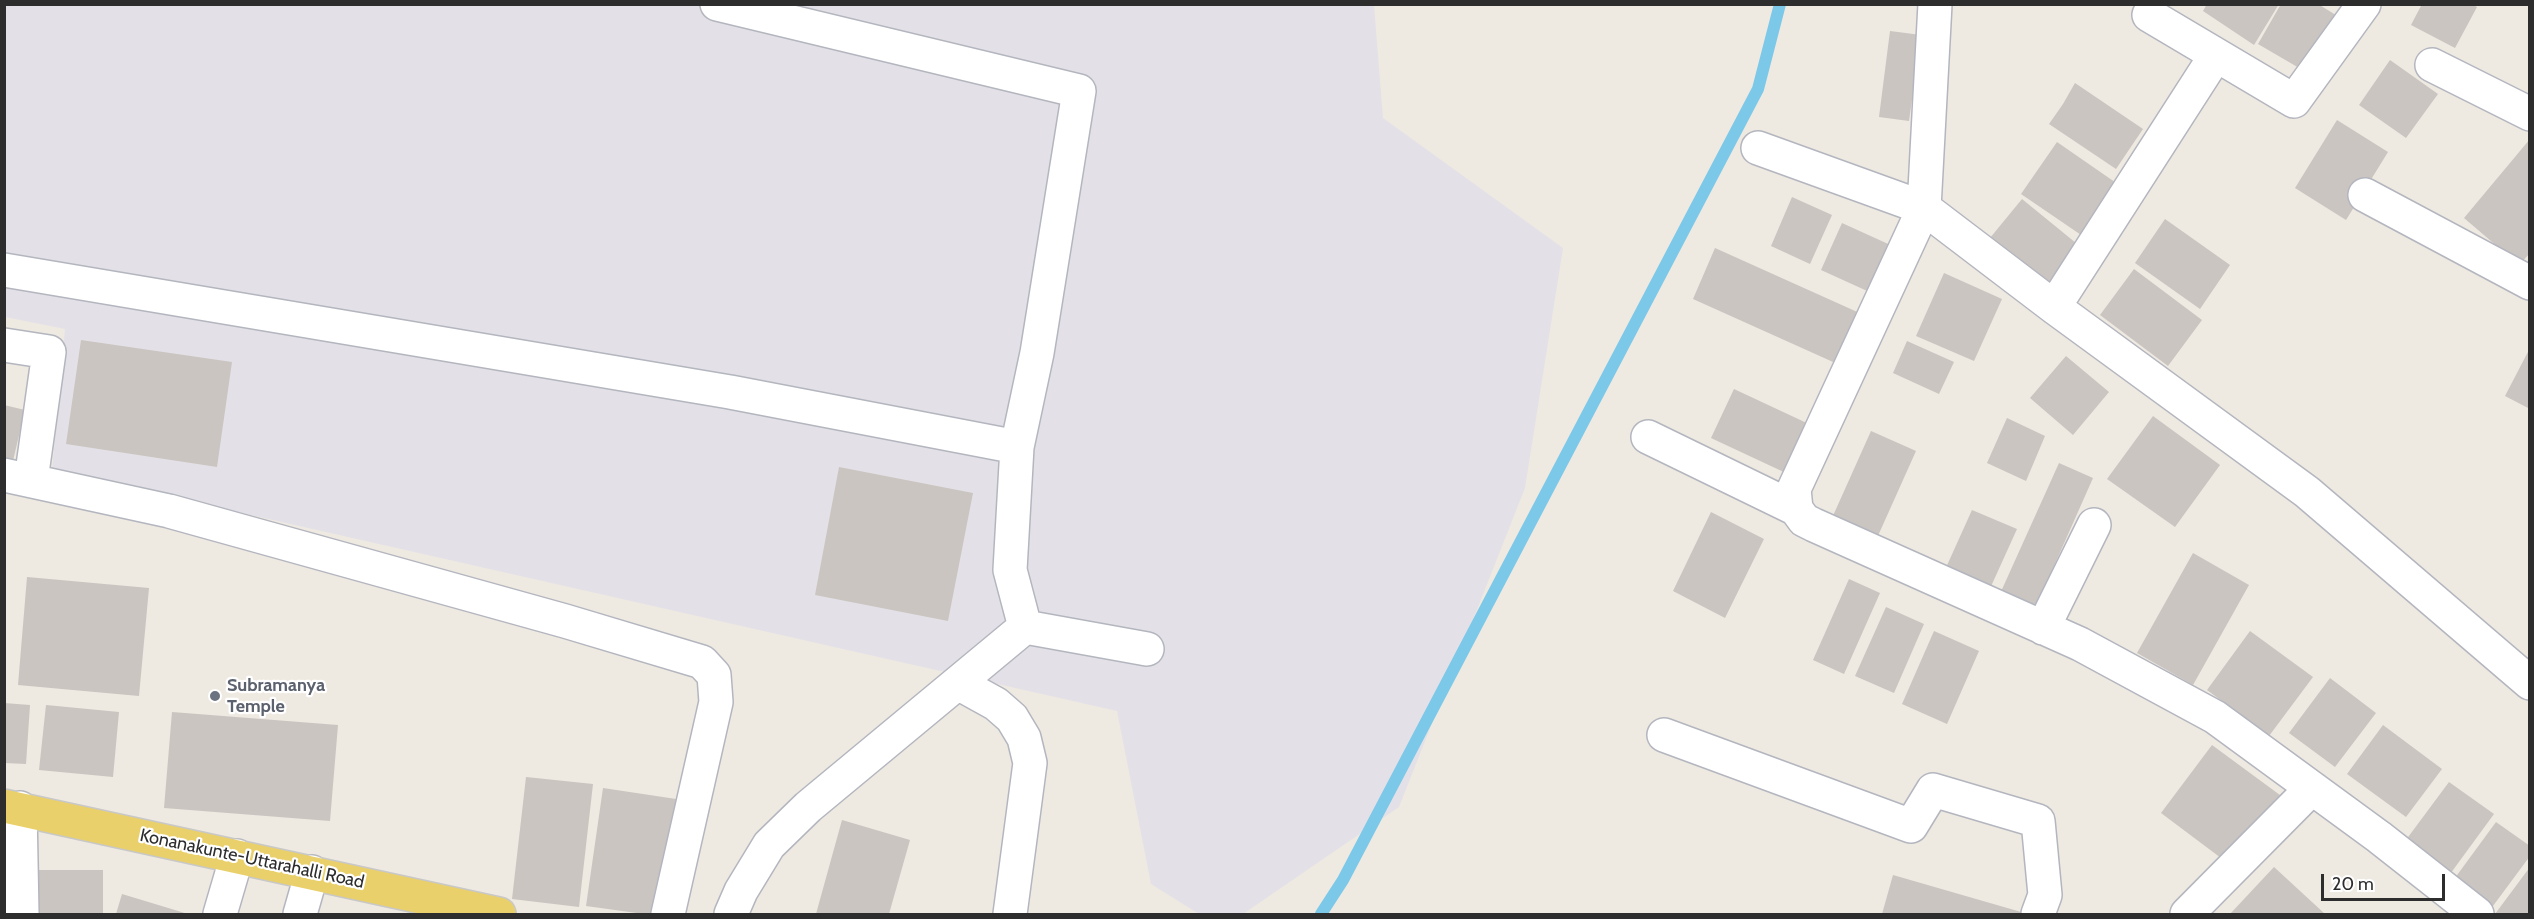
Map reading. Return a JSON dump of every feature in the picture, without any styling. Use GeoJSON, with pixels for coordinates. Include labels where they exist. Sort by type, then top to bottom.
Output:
{"type":"FeatureCollection","features":[{"type":"Feature","properties":{"kind":"main road","name":"Konanakunte-Uttarahalli Road"},"geometry":{"type":"LineString","coordinates":[[12,807],[312,872],[447,909],[499,915]]}},
{"type":"Feature","properties":{"kind":"street"},"geometry":{"type":"LineString","coordinates":[[717,4],[1079,91],[1037,353],[1017,447],[1010,570],[1025,627]]}},
{"type":"Feature","properties":{"kind":"street"},"geometry":{"type":"LineString","coordinates":[[1796,509],[1794,489],[1924,208],[1935,4]]}},
{"type":"Feature","properties":{"kind":"street"},"geometry":{"type":"LineString","coordinates":[[2149,15],[2294,101],[2364,4]]}},
{"type":"Feature","properties":{"kind":"street"},"geometry":{"type":"LineString","coordinates":[[2054,307],[2216,55]]}},
{"type":"Feature","properties":{"kind":"street"},"geometry":{"type":"LineString","coordinates":[[2432,65],[2529,114]]}},
{"type":"Feature","properties":{"kind":"street"},"geometry":{"type":"LineString","coordinates":[[1758,148],[1924,208],[2054,307],[2307,492],[2529,683]]}},
{"type":"Feature","properties":{"kind":"street"},"geometry":{"type":"LineString","coordinates":[[2365,195],[2529,283]]}},
{"type":"Feature","properties":{"kind":"street"},"geometry":{"type":"LineString","coordinates":[[4,270],[730,392],[1017,447]]}},
{"type":"Feature","properties":{"kind":"street"},"geometry":{"type":"LineString","coordinates":[[4,345],[49,352],[18,478],[169,511],[564,621],[702,662],[714,675],[716,702],[668,915]]}},
{"type":"Feature","properties":{"kind":"street"},"geometry":{"type":"LineString","coordinates":[[1648,437],[1796,509],[1804,520],[1814,525],[2080,644],[2215,717],[2312,788],[2475,914]]}},
{"type":"Feature","properties":{"kind":"street"},"geometry":{"type":"LineString","coordinates":[[2043,628],[2094,525]]}},
{"type":"Feature","properties":{"kind":"street"},"geometry":{"type":"LineString","coordinates":[[1025,627],[1147,650]]}},
{"type":"Feature","properties":{"kind":"street"},"geometry":{"type":"LineString","coordinates":[[731,915],[741,891],[769,845],[808,807],[1025,627]]}},
{"type":"Feature","properties":{"kind":"street"},"geometry":{"type":"LineString","coordinates":[[958,683],[996,704],[1012,718],[1024,738],[1030,763],[1010,915]]}},
{"type":"Feature","properties":{"kind":"street"},"geometry":{"type":"LineString","coordinates":[[1664,735],[1911,826],[1933,790],[2038,820],[2045,895],[2038,913]]}},
{"type":"Feature","properties":{"kind":"street"},"geometry":{"type":"LineString","coordinates":[[2187,915],[2312,788]]}},
{"type":"Feature","properties":{"kind":"street"},"geometry":{"type":"LineString","coordinates":[[12,807],[22,915]]}},
{"type":"Feature","properties":{"kind":"street"},"geometry":{"type":"LineString","coordinates":[[220,915],[237,856]]}},
{"type":"Feature","properties":{"kind":"street"},"geometry":{"type":"LineString","coordinates":[[300,915],[312,872]]}},
{"type":"Feature","properties":{"kind":"shaded area"},"geometry":{"type":"Polygon","coordinates":[[[4,5],[1374,5],[1383,118],[1563,248],[1525,488],[1399,807],[1243,914],[1199,914],[1151,884],[1117,711],[52,470],[65,329],[5,317],[4,5]]]}},
{"type":"Feature","properties":{"kind":"building"},"geometry":{"type":"Polygon","coordinates":[[[2207,4],[2279,4],[2254,45],[2203,11],[2207,4]]]}},
{"type":"Feature","properties":{"kind":"building"},"geometry":{"type":"Polygon","coordinates":[[[2281,4],[2318,4],[2339,17],[2306,72],[2258,44],[2281,4]]]}},
{"type":"Feature","properties":{"kind":"building"},"geometry":{"type":"Polygon","coordinates":[[[2422,4],[2472,4],[2477,7],[2455,48],[2411,25],[2422,4]]]}},
{"type":"Feature","properties":{"kind":"building"},"geometry":{"type":"Polygon","coordinates":[[[1890,31],[1921,35],[1909,121],[1879,117],[1890,31]]]}},
{"type":"Feature","properties":{"kind":"building"},"geometry":{"type":"Polygon","coordinates":[[[2390,60],[2438,94],[2406,138],[2359,105],[2390,60]]]}},
{"type":"Feature","properties":{"kind":"building"},"geometry":{"type":"Polygon","coordinates":[[[2075,83],[2143,129],[2116,169],[2049,124],[2075,83]]]}},
{"type":"Feature","properties":{"kind":"building"},"geometry":{"type":"Polygon","coordinates":[[[2337,120],[2388,152],[2346,220],[2295,188],[2337,120]]]}},
{"type":"Feature","properties":{"kind":"building"},"geometry":{"type":"Polygon","coordinates":[[[2530,139],[2530,253],[2519,265],[2464,218],[2530,139]]]}},
{"type":"Feature","properties":{"kind":"building"},"geometry":{"type":"Polygon","coordinates":[[[2057,142],[2122,187],[2087,239],[2021,194],[2057,142]]]}},
{"type":"Feature","properties":{"kind":"building"},"geometry":{"type":"Polygon","coordinates":[[[1792,197],[1832,215],[1810,264],[1771,246],[1792,197]]]}},
{"type":"Feature","properties":{"kind":"building"},"geometry":{"type":"Polygon","coordinates":[[[2022,199],[2087,252],[2055,292],[1990,238],[2022,199]]]}},
{"type":"Feature","properties":{"kind":"building"},"geometry":{"type":"Polygon","coordinates":[[[2165,219],[2230,265],[2200,309],[2135,263],[2165,219]]]}},
{"type":"Feature","properties":{"kind":"building"},"geometry":{"type":"Polygon","coordinates":[[[1842,223],[1897,248],[1876,295],[1821,270],[1842,223]]]}},
{"type":"Feature","properties":{"kind":"building"},"geometry":{"type":"Polygon","coordinates":[[[1715,248],[1864,315],[1842,366],[1693,299],[1715,248]]]}},
{"type":"Feature","properties":{"kind":"building"},"geometry":{"type":"Polygon","coordinates":[[[2134,269],[2202,320],[2168,366],[2100,315],[2134,269]]]}},
{"type":"Feature","properties":{"kind":"building"},"geometry":{"type":"Polygon","coordinates":[[[1944,273],[2002,299],[1974,361],[1916,336],[1944,273]]]}},
{"type":"Feature","properties":{"kind":"building"},"geometry":{"type":"Polygon","coordinates":[[[81,340],[232,362],[217,467],[66,444],[81,340]]]}},
{"type":"Feature","properties":{"kind":"building"},"geometry":{"type":"Polygon","coordinates":[[[1907,341],[1954,362],[1939,394],[1893,373],[1907,341]]]}},
{"type":"Feature","properties":{"kind":"building"},"geometry":{"type":"Polygon","coordinates":[[[2530,348],[2530,409],[2505,396],[2530,348]]]}},
{"type":"Feature","properties":{"kind":"building"},"geometry":{"type":"Polygon","coordinates":[[[2066,356],[2109,392],[2073,435],[2030,398],[2066,356]]]}},
{"type":"Feature","properties":{"kind":"building"},"geometry":{"type":"Polygon","coordinates":[[[1734,389],[1811,425],[1788,474],[1711,438],[1734,389]]]}},
{"type":"Feature","properties":{"kind":"building"},"geometry":{"type":"Polygon","coordinates":[[[4,405],[25,410],[12,465],[4,463],[4,405]]]}},
{"type":"Feature","properties":{"kind":"building"},"geometry":{"type":"Polygon","coordinates":[[[2153,416],[2220,465],[2175,527],[2107,479],[2153,416]]]}},
{"type":"Feature","properties":{"kind":"building"},"geometry":{"type":"Polygon","coordinates":[[[2007,418],[2045,436],[2026,481],[1987,463],[2007,418]]]}},
{"type":"Feature","properties":{"kind":"building"},"geometry":{"type":"Polygon","coordinates":[[[1871,431],[1916,451],[1877,538],[1832,518],[1871,431]]]}},
{"type":"Feature","properties":{"kind":"building"},"geometry":{"type":"Polygon","coordinates":[[[2059,463],[2093,478],[2034,611],[1999,596],[2059,463]]]}},
{"type":"Feature","properties":{"kind":"building"},"geometry":{"type":"Polygon","coordinates":[[[839,467],[973,493],[948,621],[815,595],[839,467]]]}},
{"type":"Feature","properties":{"kind":"building"},"geometry":{"type":"Polygon","coordinates":[[[1972,510],[2017,529],[1988,593],[1944,572],[1972,510]]]}},
{"type":"Feature","properties":{"kind":"building"},"geometry":{"type":"Polygon","coordinates":[[[1711,512],[1764,539],[1725,618],[1673,591],[1711,512]]]}},
{"type":"Feature","properties":{"kind":"building"},"geometry":{"type":"Polygon","coordinates":[[[2193,553],[2249,585],[2193,685],[2137,653],[2193,553]]]}},
{"type":"Feature","properties":{"kind":"building"},"geometry":{"type":"Polygon","coordinates":[[[27,577],[149,588],[139,696],[18,685],[27,577]]]}},
{"type":"Feature","properties":{"kind":"building"},"geometry":{"type":"Polygon","coordinates":[[[1849,579],[1880,593],[1844,674],[1813,660],[1849,579]]]}},
{"type":"Feature","properties":{"kind":"building"},"geometry":{"type":"Polygon","coordinates":[[[1886,607],[1924,624],[1894,693],[1855,676],[1886,607]]]}},
{"type":"Feature","properties":{"kind":"building"},"geometry":{"type":"Polygon","coordinates":[[[1934,631],[1979,651],[1947,724],[1902,704],[1934,631]]]}},
{"type":"Feature","properties":{"kind":"building"},"geometry":{"type":"Polygon","coordinates":[[[2250,631],[2313,677],[2269,736],[2207,690],[2250,631]]]}},
{"type":"Feature","properties":{"kind":"building"},"geometry":{"type":"Polygon","coordinates":[[[2330,678],[2376,713],[2335,767],[2289,733],[2330,678]]]}},
{"type":"Feature","properties":{"kind":"building"},"geometry":{"type":"Polygon","coordinates":[[[4,703],[30,705],[26,764],[4,763],[4,703]]]}},
{"type":"Feature","properties":{"kind":"building"},"geometry":{"type":"Polygon","coordinates":[[[46,705],[119,712],[113,777],[39,770],[46,705]]]}},
{"type":"Feature","properties":{"kind":"building"},"geometry":{"type":"Polygon","coordinates":[[[172,712],[338,725],[330,821],[164,808],[172,712]]]}},
{"type":"Feature","properties":{"kind":"building"},"geometry":{"type":"Polygon","coordinates":[[[2383,725],[2442,769],[2406,817],[2347,774],[2383,725]]]}},
{"type":"Feature","properties":{"kind":"building"},"geometry":{"type":"Polygon","coordinates":[[[2212,745],[2284,798],[2233,867],[2161,813],[2212,745]]]}},
{"type":"Feature","properties":{"kind":"building"},"geometry":{"type":"Polygon","coordinates":[[[526,777],[593,784],[579,907],[512,899],[526,777]]]}},
{"type":"Feature","properties":{"kind":"building"},"geometry":{"type":"Polygon","coordinates":[[[2449,782],[2494,814],[2445,881],[2400,848],[2449,782]]]}},
{"type":"Feature","properties":{"kind":"building"},"geometry":{"type":"Polygon","coordinates":[[[603,788],[676,799],[659,914],[586,906],[603,788]]]}},
{"type":"Feature","properties":{"kind":"building"},"geometry":{"type":"Polygon","coordinates":[[[842,820],[910,840],[889,914],[816,914],[842,820]]]}},
{"type":"Feature","properties":{"kind":"building"},"geometry":{"type":"Polygon","coordinates":[[[2496,822],[2530,846],[2530,856],[2490,910],[2452,882],[2496,822]]]}},
{"type":"Feature","properties":{"kind":"building"},"geometry":{"type":"Polygon","coordinates":[[[2274,867],[2325,914],[2230,914],[2274,867]]]}},
{"type":"Feature","properties":{"kind":"building"},"geometry":{"type":"Polygon","coordinates":[[[2530,867],[2530,914],[2495,914],[2530,867]]]}},
{"type":"Feature","properties":{"kind":"building"},"geometry":{"type":"Polygon","coordinates":[[[28,870],[103,870],[103,914],[28,914],[28,870]]]}},
{"type":"Feature","properties":{"kind":"building"},"geometry":{"type":"Polygon","coordinates":[[[1893,875],[2028,914],[1882,914],[1893,875]]]}},
{"type":"Feature","properties":{"kind":"building"},"geometry":{"type":"Polygon","coordinates":[[[122,894],[188,914],[116,914],[122,894]]]}},
{"type":"Feature","properties":{"kind":"waterway"},"geometry":{"type":"LineString","coordinates":[[1321,914],[1343,880],[1758,89],[1780,4]]}},
{"type":"Feature","properties":{"kind":"place","name":"Subramanya Temple"},"geometry":{"type":"Point","coordinates":[215,696]}}]}
